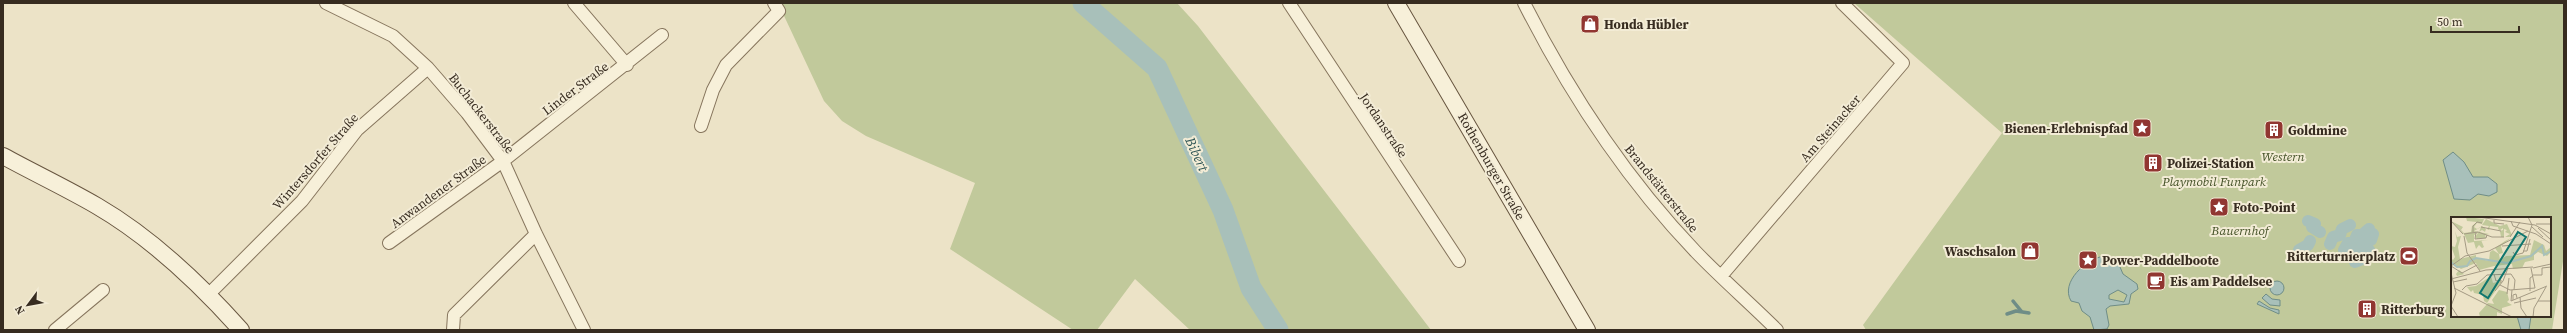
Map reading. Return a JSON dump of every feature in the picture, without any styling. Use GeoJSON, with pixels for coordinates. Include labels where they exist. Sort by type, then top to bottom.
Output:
{"type":"FeatureCollection","features":[{"type":"Feature","properties":{"kind":"main road","name":"Rothenburger Straße"},"geometry":{"type":"LineString","coordinates":[[1396,3],[1587,330]]}},
{"type":"Feature","properties":{"kind":"main road"},"geometry":{"type":"LineString","coordinates":[[3,156],[98,206],[154,245],[209,294],[241,330]]}},
{"type":"Feature","properties":{"kind":"street","name":"Buchackerstraße"},"geometry":{"type":"LineString","coordinates":[[326,3],[393,36],[428,68],[503,161],[536,234],[584,330]]}},
{"type":"Feature","properties":{"kind":"street"},"geometry":{"type":"LineString","coordinates":[[574,3],[627,65]]}},
{"type":"Feature","properties":{"kind":"street"},"geometry":{"type":"LineString","coordinates":[[701,126],[712,90],[726,64],[779,11],[774,3]]}},
{"type":"Feature","properties":{"kind":"street","name":"Jordanstraße"},"geometry":{"type":"LineString","coordinates":[[1289,3],[1459,261]]}},
{"type":"Feature","properties":{"kind":"street","name":"Brandstätterstraße"},"geometry":{"type":"LineString","coordinates":[[1524,3],[1550,55],[1631,175],[1696,252],[1722,275],[1777,330]]}},
{"type":"Feature","properties":{"kind":"street","name":"Am Steinacker"},"geometry":{"type":"LineString","coordinates":[[1722,275],[1903,64],[1842,3]]}},
{"type":"Feature","properties":{"kind":"street","name":"Linder Straße"},"geometry":{"type":"LineString","coordinates":[[503,161],[627,65],[662,35]]}},
{"type":"Feature","properties":{"kind":"street","name":"Wintersdorfer Straße"},"geometry":{"type":"LineString","coordinates":[[209,294],[302,201],[357,130],[428,68]]}},
{"type":"Feature","properties":{"kind":"street","name":"Anwandener Straße"},"geometry":{"type":"LineString","coordinates":[[389,243],[503,161]]}},
{"type":"Feature","properties":{"kind":"street"},"geometry":{"type":"LineString","coordinates":[[453,330],[454,315],[536,234]]}},
{"type":"Feature","properties":{"kind":"street"},"geometry":{"type":"LineString","coordinates":[[55,330],[103,290]]}},
{"type":"Feature","properties":{"kind":"green space"},"geometry":{"type":"Polygon","coordinates":[[[778,3],[1177,3],[1198,26],[1431,330],[1190,330],[1135,279],[1097,330],[1073,330],[950,249],[975,183],[866,136],[842,121],[824,101],[778,3]]]}},
{"type":"Feature","properties":{"kind":"green space","name":"Playmobil Funpark"},"geometry":{"type":"Polygon","coordinates":[[[1854,3],[2564,3],[2564,255],[2552,330],[1866,330],[1863,325],[2002,133],[1854,3]]]}},
{"type":"Feature","properties":{"kind":"water"},"geometry":{"type":"Polygon","coordinates":[[[2453,152],[2464,162],[2473,177],[2488,177],[2497,184],[2497,192],[2489,196],[2478,194],[2470,200],[2454,199],[2443,160],[2453,152]]]}},
{"type":"Feature","properties":{"kind":"water","name":"Power-Paddelboote"},"geometry":{"type":"Polygon","coordinates":[[[2104,256],[2117,260],[2123,274],[2137,284],[2138,289],[2131,294],[2129,304],[2110,306],[2106,309],[2109,325],[2107,329],[2094,330],[2090,317],[2082,311],[2079,303],[2071,301],[2069,286],[2077,272],[2097,258],[2104,256]],[[2118,290],[2109,295],[2109,299],[2124,302],[2127,295],[2118,290]]]}},
{"type":"Feature","properties":{"kind":"water"},"geometry":{"type":"Polygon","coordinates":[[[2274,281],[2280,281],[2284,285],[2284,291],[2280,295],[2274,295],[2270,291],[2270,285],[2274,281]]]}},
{"type":"Feature","properties":{"kind":"water"},"geometry":{"type":"Polygon","coordinates":[[[2266,294],[2272,299],[2280,300],[2280,306],[2270,305],[2262,298],[2266,294]]]}},
{"type":"Feature","properties":{"kind":"water"},"geometry":{"type":"Polygon","coordinates":[[[2259,301],[2270,308],[2279,310],[2279,314],[2257,304],[2259,301]]]}},
{"type":"Feature","properties":{"kind":"water"},"geometry":{"type":"Polygon","coordinates":[[[2517,317],[2531,317],[2529,330],[2521,330],[2517,317]]]}},
{"type":"Feature","properties":{"kind":"waterway","name":"Bibert"},"geometry":{"type":"LineString","coordinates":[[1083,3],[1157,68],[1223,210],[1251,288],[1278,330]]}},
{"type":"Feature","properties":{"kind":"waterway"},"geometry":{"type":"LineString","coordinates":[[2308,221],[2315,224],[2312,227],[2320,232]]}},
{"type":"Feature","properties":{"kind":"waterway"},"geometry":{"type":"LineString","coordinates":[[2330,244],[2333,237],[2340,235],[2342,229],[2350,225]]}},
{"type":"Feature","properties":{"kind":"waterway"},"geometry":{"type":"LineString","coordinates":[[2344,250],[2348,243],[2354,242],[2357,235],[2362,235],[2369,229]]}},
{"type":"Feature","properties":{"kind":"waterway"},"geometry":{"type":"LineString","coordinates":[[2345,257],[2352,256],[2354,249],[2361,248],[2364,242],[2371,240],[2373,234]]}},
{"type":"Feature","properties":{"kind":"waterway"},"geometry":{"type":"LineString","coordinates":[[2299,250],[2308,245],[2310,241]]}},
{"type":"Feature","properties":{"kind":"waterway"},"geometry":{"type":"LineString","coordinates":[[2355,262],[2365,258],[2365,252],[2369,250]]}},
{"type":"Feature","properties":{"kind":"waterway"},"geometry":{"type":"LineString","coordinates":[[2013,301],[2022,312]]}},
{"type":"Feature","properties":{"kind":"waterway"},"geometry":{"type":"LineString","coordinates":[[2007,314],[2016,311],[2029,313]]}},
{"type":"Feature","properties":{"kind":"place","name":"Honda Hübler"},"geometry":{"type":"Point","coordinates":[1590,24]}},
{"type":"Feature","properties":{"kind":"place","name":"Bienen-Erlebnispfad"},"geometry":{"type":"Point","coordinates":[2142,128]}},
{"type":"Feature","properties":{"kind":"place","name":"Goldmine"},"geometry":{"type":"Point","coordinates":[2274,130]}},
{"type":"Feature","properties":{"kind":"place","name":"Polizei-Station"},"geometry":{"type":"Point","coordinates":[2153,163]}},
{"type":"Feature","properties":{"kind":"place","name":"Foto-Point"},"geometry":{"type":"Point","coordinates":[2219,207]}},
{"type":"Feature","properties":{"kind":"place","name":"Waschsalon"},"geometry":{"type":"Point","coordinates":[2030,251]}},
{"type":"Feature","properties":{"kind":"place","name":"Ritterturnierplatz"},"geometry":{"type":"Point","coordinates":[2409,256]}},
{"type":"Feature","properties":{"kind":"place","name":"Power-Paddelboote"},"geometry":{"type":"Point","coordinates":[2088,260]}},
{"type":"Feature","properties":{"kind":"place","name":"Eis am Paddelsee"},"geometry":{"type":"Point","coordinates":[2156,281]}},
{"type":"Feature","properties":{"kind":"place","name":"Ritterburg"},"geometry":{"type":"Point","coordinates":[2367,309]}},
{"type":"Feature","properties":{"kind":"park label","name":"Western"},"geometry":{"type":"Point","coordinates":[2283,156]}},
{"type":"Feature","properties":{"kind":"park label","name":"Bauernhof"},"geometry":{"type":"Point","coordinates":[2240,230]}}]}
